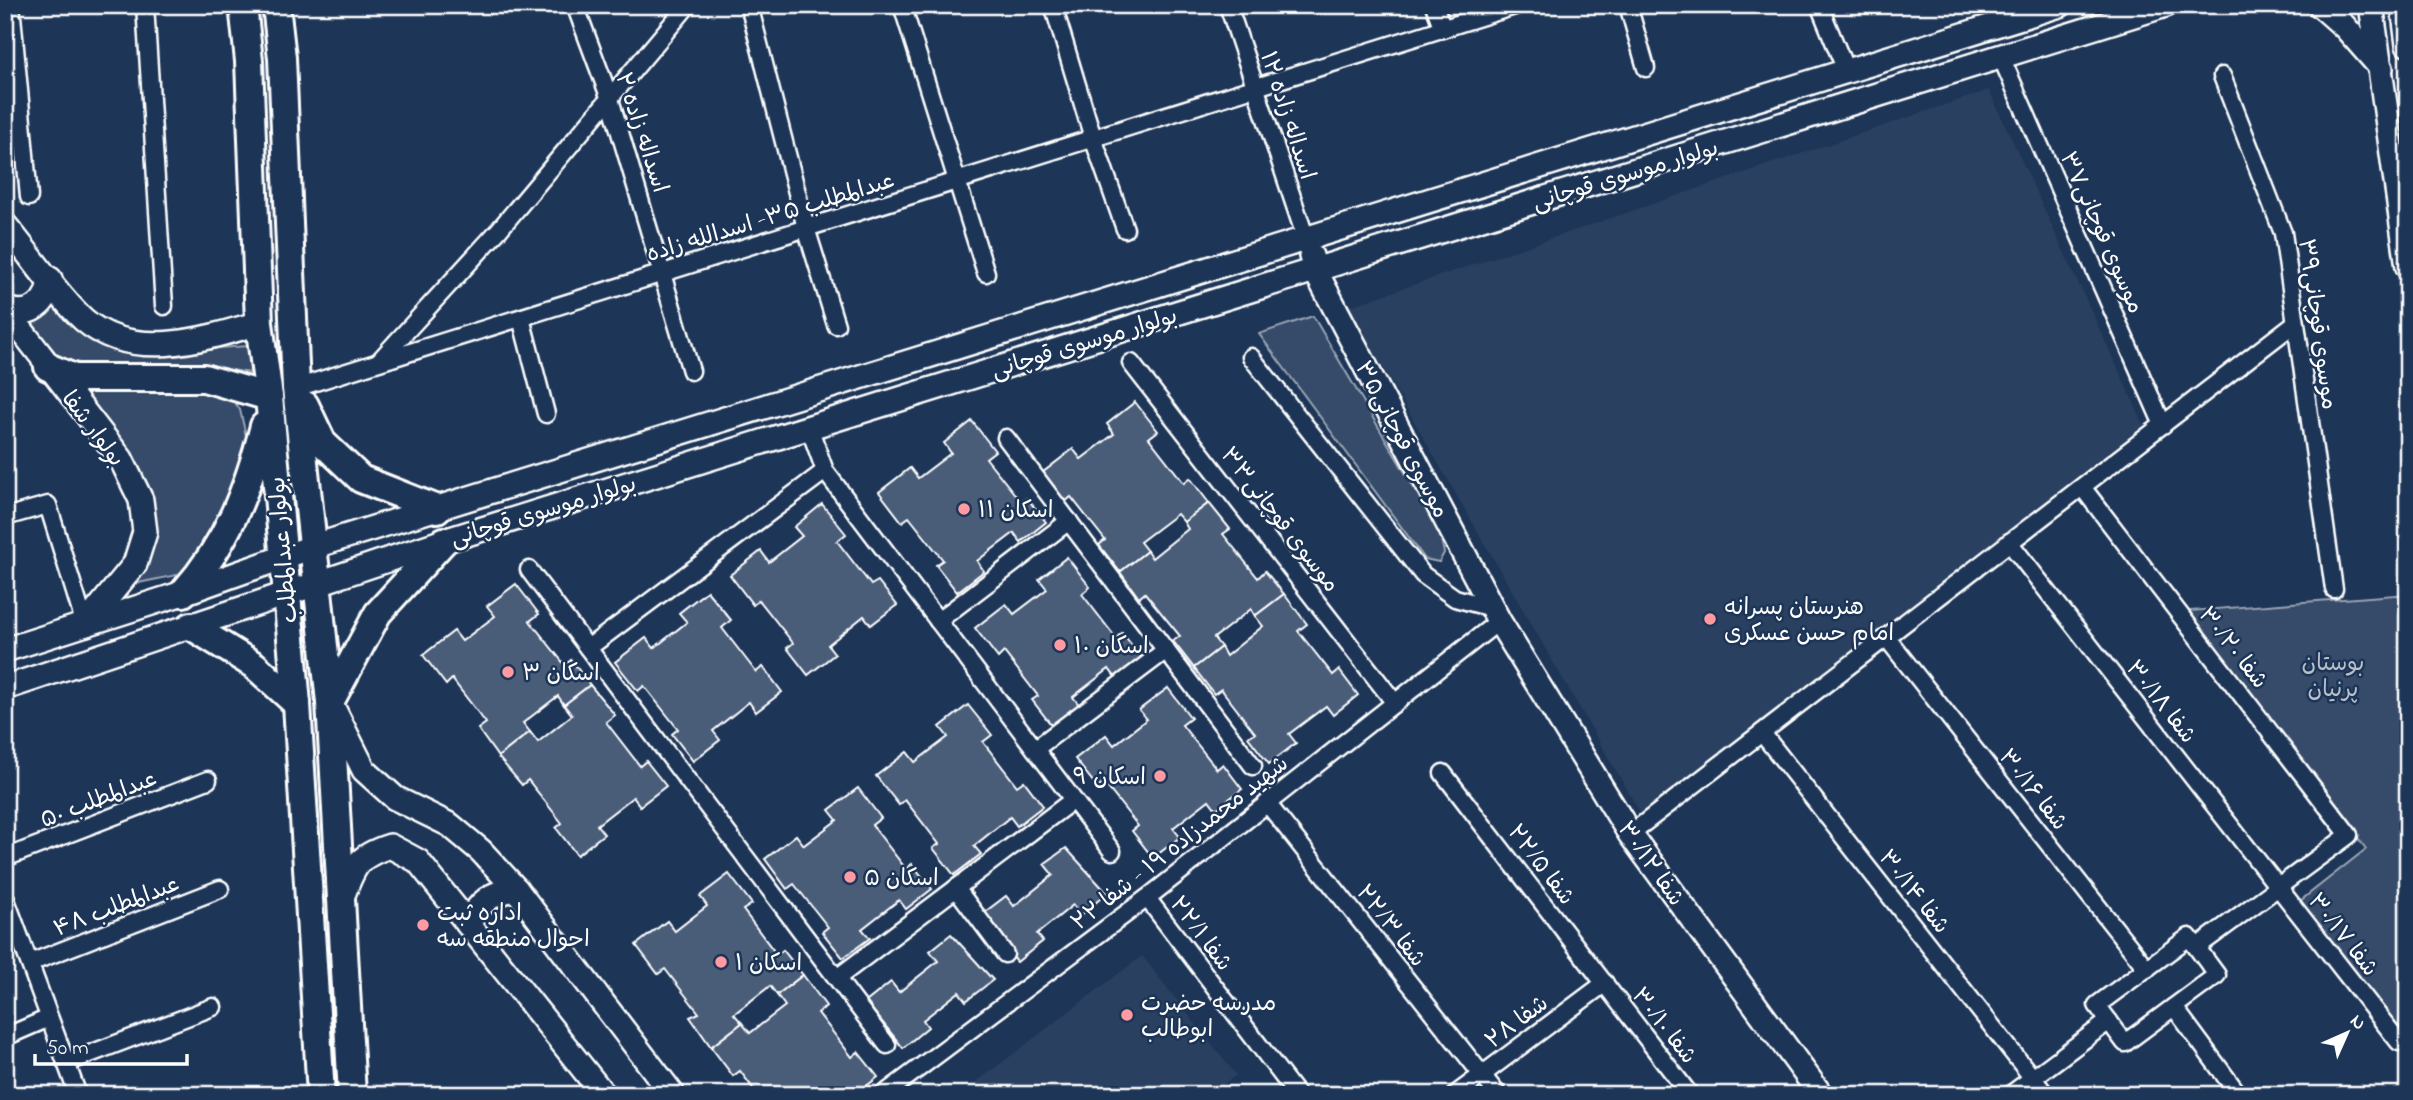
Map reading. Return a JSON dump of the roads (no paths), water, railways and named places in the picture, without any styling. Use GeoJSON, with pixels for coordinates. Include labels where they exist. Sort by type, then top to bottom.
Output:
{"type":"FeatureCollection","features":[{"type":"Feature","properties":{"kind":"main road","name":"بولوار عبدالمطلب"},"geometry":{"type":"LineString","coordinates":[[243,5],[249,61],[259,323],[269,402],[297,704],[321,1095]]}},
{"type":"Feature","properties":{"kind":"main road","name":"بولوار عبدالمطلب"},"geometry":{"type":"LineString","coordinates":[[276,5],[282,58],[296,388],[330,702],[352,1095]]}},
{"type":"Feature","properties":{"kind":"main road"},"geometry":{"type":"LineString","coordinates":[[48,367],[74,378],[204,378],[269,402],[251,479],[228,531],[205,568],[183,593]]}},
{"type":"Feature","properties":{"kind":"main road"},"geometry":{"type":"LineString","coordinates":[[296,388],[323,443],[361,479],[437,509]]}},
{"type":"Feature","properties":{"kind":"main road"},"geometry":{"type":"LineString","coordinates":[[330,702],[378,612],[444,541]]}},
{"type":"Feature","properties":{"kind":"main road"},"geometry":{"type":"LineString","coordinates":[[191,626],[246,659],[297,704]]}},
{"type":"Feature","properties":{"kind":"street"},"geometry":{"type":"LineString","coordinates":[[10,5],[29,197]]}},
{"type":"Feature","properties":{"kind":"street"},"geometry":{"type":"LineString","coordinates":[[145,5],[164,306]]}},
{"type":"Feature","properties":{"kind":"street","name":"اسداله زاده ۲"},"geometry":{"type":"LineString","coordinates":[[575,5],[610,99],[691,371]]}},
{"type":"Feature","properties":{"kind":"street"},"geometry":{"type":"LineString","coordinates":[[378,363],[498,232],[688,5]]}},
{"type":"Feature","properties":{"kind":"street"},"geometry":{"type":"LineString","coordinates":[[749,5],[806,228],[836,324]]}},
{"type":"Feature","properties":{"kind":"street"},"geometry":{"type":"LineString","coordinates":[[902,5],[955,182],[986,273]]}},
{"type":"Feature","properties":{"kind":"street"},"geometry":{"type":"LineString","coordinates":[[1053,5],[1093,138],[1125,229]]}},
{"type":"Feature","properties":{"kind":"street","name":"اسداله زاده ۱۲"},"geometry":{"type":"LineString","coordinates":[[1228,5],[1306,239]]}},
{"type":"Feature","properties":{"kind":"street"},"geometry":{"type":"LineString","coordinates":[[1434,5],[1443,29]]}},
{"type":"Feature","properties":{"kind":"street","name":"عبدالمطلب ۳۵- اسدالله زاده"},"geometry":{"type":"LineString","coordinates":[[296,388],[1518,5]]}},
{"type":"Feature","properties":{"kind":"street"},"geometry":{"type":"LineString","coordinates":[[1628,5],[1646,68]]}},
{"type":"Feature","properties":{"kind":"street"},"geometry":{"type":"LineString","coordinates":[[1819,5],[1847,73]]}},
{"type":"Feature","properties":{"kind":"street","name":"بولوار موسوی قوچانی"},"geometry":{"type":"LineString","coordinates":[[5,650],[183,593],[283,556],[2060,5]]}},
{"type":"Feature","properties":{"kind":"street","name":"بولوار موسوی قوچانی"},"geometry":{"type":"LineString","coordinates":[[5,688],[287,596],[444,541],[2166,5]]}},
{"type":"Feature","properties":{"kind":"street"},"geometry":{"type":"LineString","coordinates":[[2320,5],[2344,27],[2381,69]]}},
{"type":"Feature","properties":{"kind":"street"},"geometry":{"type":"LineString","coordinates":[[2371,5],[2408,267]]}},
{"type":"Feature","properties":{"kind":"street"},"geometry":{"type":"LineString","coordinates":[[2403,5],[2408,45]]}},
{"type":"Feature","properties":{"kind":"street","name":"موسوی قوچانی۳۷"},"geometry":{"type":"LineString","coordinates":[[2001,57],[2162,425]]}},
{"type":"Feature","properties":{"kind":"street","name":"موسوی قوچانی۳۹"},"geometry":{"type":"LineString","coordinates":[[2222,76],[2283,233],[2334,589]]}},
{"type":"Feature","properties":{"kind":"street"},"geometry":{"type":"LineString","coordinates":[[5,225],[84,320],[112,337],[144,344],[203,340],[259,323]]}},
{"type":"Feature","properties":{"kind":"street","name":"موسوی قوچانی۳۵"},"geometry":{"type":"LineString","coordinates":[[1306,239],[1315,270],[1496,615]]}},
{"type":"Feature","properties":{"kind":"street"},"geometry":{"type":"LineString","coordinates":[[5,309],[26,313],[36,309],[45,301],[50,279]]}},
{"type":"Feature","properties":{"kind":"street","name":"بولوار شفا"},"geometry":{"type":"LineString","coordinates":[[5,309],[121,459],[141,500],[145,532],[135,564],[85,625]]}},
{"type":"Feature","properties":{"kind":"street"},"geometry":{"type":"LineString","coordinates":[[521,318],[546,414]]}},
{"type":"Feature","properties":{"kind":"street"},"geometry":{"type":"LineString","coordinates":[[1630,834],[2295,323]]}},
{"type":"Feature","properties":{"kind":"street"},"geometry":{"type":"LineString","coordinates":[[1251,356],[1423,575],[1455,598],[1496,615]]}},
{"type":"Feature","properties":{"kind":"street","name":"موسوی قوچانی۳۳"},"geometry":{"type":"LineString","coordinates":[[1131,363],[1395,703]]}},
{"type":"Feature","properties":{"kind":"street"},"geometry":{"type":"LineString","coordinates":[[809,427],[825,471],[1112,851]]}},
{"type":"Feature","properties":{"kind":"street"},"geometry":{"type":"LineString","coordinates":[[1006,438],[1253,766]]}},
{"type":"Feature","properties":{"kind":"street"},"geometry":{"type":"LineString","coordinates":[[595,460],[602,492]]}},
{"type":"Feature","properties":{"kind":"street"},"geometry":{"type":"LineString","coordinates":[[588,648],[825,471]]}},
{"type":"Feature","properties":{"kind":"street","name":"شفا ۳۰/۲۰"},"geometry":{"type":"LineString","coordinates":[[2082,487],[2349,835],[2278,887]]}},
{"type":"Feature","properties":{"kind":"street"},"geometry":{"type":"LineString","coordinates":[[5,517],[48,505],[85,625]]}},
{"type":"Feature","properties":{"kind":"street"},"geometry":{"type":"LineString","coordinates":[[938,621],[1069,522]]}},
{"type":"Feature","properties":{"kind":"street","name":"شفا ۳۰/۱۸"},"geometry":{"type":"LineString","coordinates":[[2009,542],[2278,887]]}},
{"type":"Feature","properties":{"kind":"street"},"geometry":{"type":"LineString","coordinates":[[529,570],[887,1045]]}},
{"type":"Feature","properties":{"kind":"street","name":"شهید محمدزاده ۱۹ - شفا ۲۲"},"geometry":{"type":"LineString","coordinates":[[883,1095],[1147,898],[1395,703],[1496,615]]}},
{"type":"Feature","properties":{"kind":"street","name":"شفا ۳۰/۱۲"},"geometry":{"type":"LineString","coordinates":[[1496,615],[1630,834],[1821,1095]]}},
{"type":"Feature","properties":{"kind":"street","name":"شفا ۳۰/۱۶"},"geometry":{"type":"LineString","coordinates":[[1886,638],[2147,968]]}},
{"type":"Feature","properties":{"kind":"street"},"geometry":{"type":"LineString","coordinates":[[1035,749],[1166,650]]}},
{"type":"Feature","properties":{"kind":"street"},"geometry":{"type":"LineString","coordinates":[[330,702],[364,770],[395,798],[450,825],[481,850],[516,889],[673,1095]]}},
{"type":"Feature","properties":{"kind":"street","name":"شفا ۳۰/۱۴"},"geometry":{"type":"LineString","coordinates":[[1762,733],[2046,1095]]}},
{"type":"Feature","properties":{"kind":"street","name":"شفا ۲۲/۵"},"geometry":{"type":"LineString","coordinates":[[1443,773],[1605,984]]}},
{"type":"Feature","properties":{"kind":"street","name":"عبدالمطلب ۵۰"},"geometry":{"type":"LineString","coordinates":[[5,858],[208,780]]}},
{"type":"Feature","properties":{"kind":"street"},"geometry":{"type":"LineString","coordinates":[[837,978],[1073,800]]}},
{"type":"Feature","properties":{"kind":"street","name":"شفا ۲۲/۳"},"geometry":{"type":"LineString","coordinates":[[1267,803],[1498,1095]]}},
{"type":"Feature","properties":{"kind":"street"},"geometry":{"type":"LineString","coordinates":[[340,903],[354,867],[365,854],[390,846],[418,861],[604,1095]]}},
{"type":"Feature","properties":{"kind":"street"},"geometry":{"type":"LineString","coordinates":[[2197,947],[2278,887]]}},
{"type":"Feature","properties":{"kind":"street","name":"شفا ۳۰/۱۷"},"geometry":{"type":"LineString","coordinates":[[2278,887],[2399,1042]]}},
{"type":"Feature","properties":{"kind":"street"},"geometry":{"type":"LineString","coordinates":[[956,888],[1005,954]]}},
{"type":"Feature","properties":{"kind":"street"},"geometry":{"type":"LineString","coordinates":[[468,924],[482,903],[492,895],[516,889]]}},
{"type":"Feature","properties":{"kind":"street","name":"عبدالمطلب ۴۸"},"geometry":{"type":"LineString","coordinates":[[30,963],[220,890]]}},
{"type":"Feature","properties":{"kind":"street","name":"۲۲/۱ شفا"},"geometry":{"type":"LineString","coordinates":[[1147,898],[1297,1095]]}},
{"type":"Feature","properties":{"kind":"street"},"geometry":{"type":"LineString","coordinates":[[7,907],[78,1095]]}},
{"type":"Feature","properties":{"kind":"street"},"geometry":{"type":"LineString","coordinates":[[2189,937],[2197,947],[2217,975],[2125,1043],[2097,1005],[2189,937]]}},
{"type":"Feature","properties":{"kind":"street","name":"شفا ۲۸"},"geometry":{"type":"LineString","coordinates":[[1455,1095],[1605,984]]}},
{"type":"Feature","properties":{"kind":"street","name":"شفا ۳۰/۱۰"},"geometry":{"type":"LineString","coordinates":[[1605,984],[1690,1095]]}},
{"type":"Feature","properties":{"kind":"street"},"geometry":{"type":"LineString","coordinates":[[66,1063],[213,1007]]}},
{"type":"Feature","properties":{"kind":"street"},"geometry":{"type":"LineString","coordinates":[[2174,1007],[2239,1095]]}},
{"type":"Feature","properties":{"kind":"street"},"geometry":{"type":"LineString","coordinates":[[5,1037],[49,1018]]}},
{"type":"Feature","properties":{"kind":"street"},"geometry":{"type":"LineString","coordinates":[[2010,1095],[2109,1021]]}},
{"type":"Feature","properties":{"kind":"place","name":"اسکان ۱۱"},"geometry":{"type":"Point","coordinates":[964,509]}},
{"type":"Feature","properties":{"kind":"place","name":"هنرستان پسرانه امام حسن عسکری"},"geometry":{"type":"Point","coordinates":[1710,619]}},
{"type":"Feature","properties":{"kind":"place","name":"اسکان ۱۰"},"geometry":{"type":"Point","coordinates":[1060,645]}},
{"type":"Feature","properties":{"kind":"place","name":"اسکان ۳"},"geometry":{"type":"Point","coordinates":[508,672]}},
{"type":"Feature","properties":{"kind":"place","name":"اسکان ۹"},"geometry":{"type":"Point","coordinates":[1160,776]}},
{"type":"Feature","properties":{"kind":"place","name":"اسکان ۵"},"geometry":{"type":"Point","coordinates":[850,877]}},
{"type":"Feature","properties":{"kind":"place","name":"اداره ثبت احوال منطقه سه"},"geometry":{"type":"Point","coordinates":[423,925]}},
{"type":"Feature","properties":{"kind":"place","name":"اسکان ۱"},"geometry":{"type":"Point","coordinates":[721,962]}},
{"type":"Feature","properties":{"kind":"place","name":"مدرسه حضرت ابوطالب"},"geometry":{"type":"Point","coordinates":[1127,1015]}},
{"type":"Feature","properties":{"kind":"park label","name":"بوستان پرنیان"},"geometry":{"type":"Point","coordinates":[2333,675]}}]}
